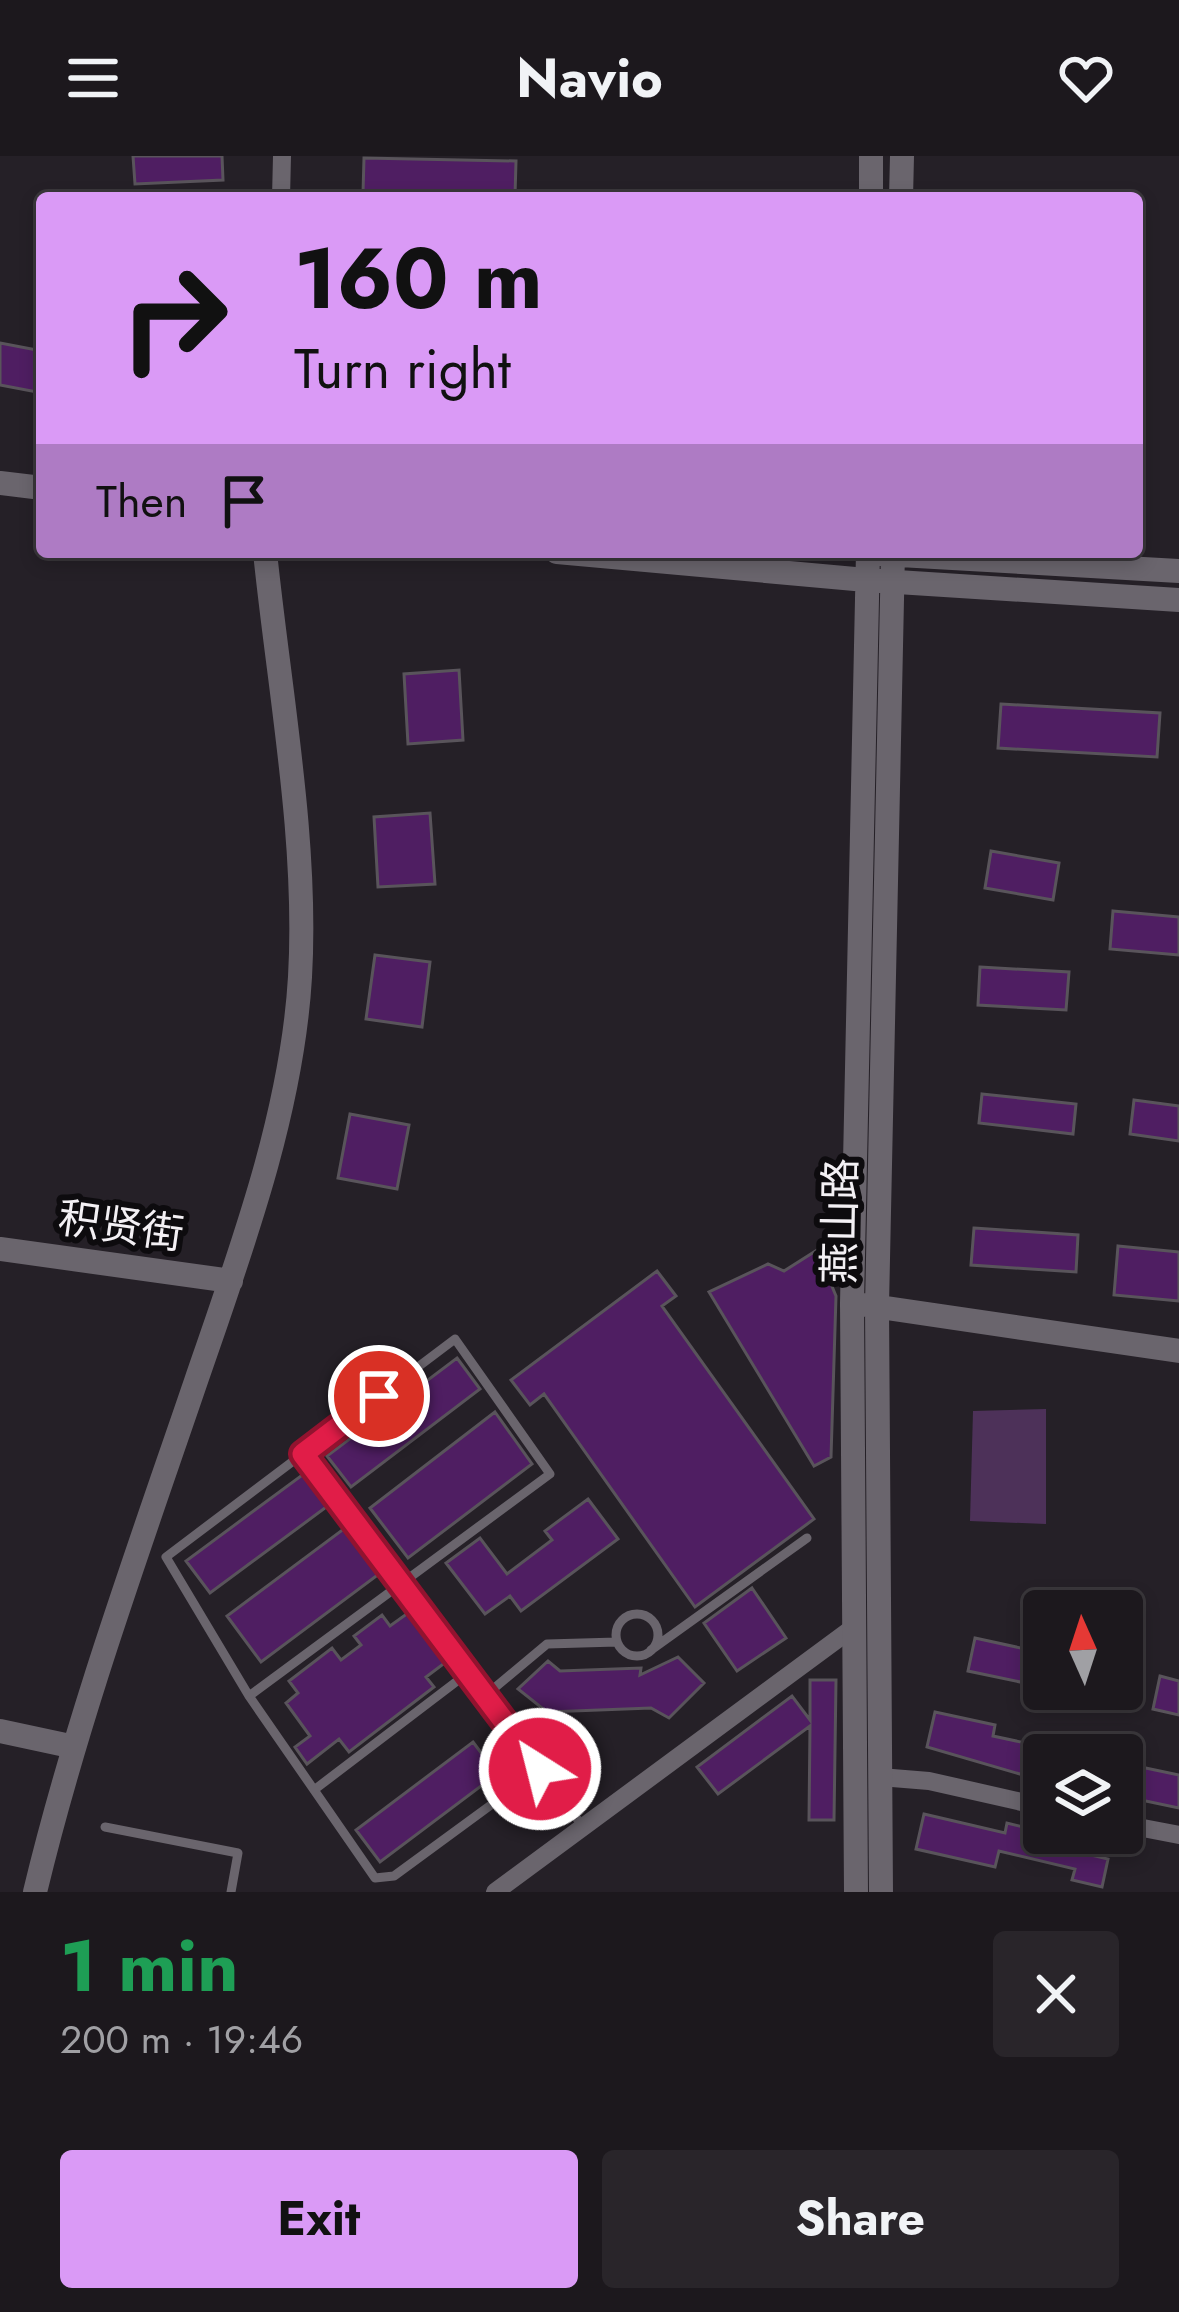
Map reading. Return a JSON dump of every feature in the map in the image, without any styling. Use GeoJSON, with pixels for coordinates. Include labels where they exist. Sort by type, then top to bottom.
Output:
{"type":"FeatureCollection","features":[{"type":"Feature","properties":{"kind":"street"},"geometry":{"type":"LineString","coordinates":[[281,192],[282,156]]}},
{"type":"Feature","properties":{"kind":"street"},"geometry":{"type":"LineString","coordinates":[[871,192],[872,156]]}},
{"type":"Feature","properties":{"kind":"street"},"geometry":{"type":"LineString","coordinates":[[902,156],[902,192]]}},
{"type":"Feature","properties":{"kind":"street"},"geometry":{"type":"LineString","coordinates":[[0,483],[36,487]]}},
{"type":"Feature","properties":{"kind":"street"},"geometry":{"type":"LineString","coordinates":[[35,1892],[70,1746],[231,1281],[280,1105],[300,977],[297,869],[266,558]]}},
{"type":"Feature","properties":{"kind":"street"},"geometry":{"type":"LineString","coordinates":[[751,558],[1179,571]]}},
{"type":"Feature","properties":{"kind":"street"},"geometry":{"type":"LineString","coordinates":[[880,562],[1179,600]]}},
{"type":"Feature","properties":{"kind":"street","name":"燕山路"},"geometry":{"type":"LineString","coordinates":[[856,1892],[854,1627],[880,562]]}},
{"type":"Feature","properties":{"kind":"street","name":"积贤街"},"geometry":{"type":"LineString","coordinates":[[0,1249],[231,1281]]}},
{"type":"Feature","properties":{"kind":"street"},"geometry":{"type":"LineString","coordinates":[[864,1305],[1179,1351]]}},
{"type":"Feature","properties":{"kind":"street","name":"燕山路"},"geometry":{"type":"LineString","coordinates":[[864,1305],[881,1892]]}},
{"type":"Feature","properties":{"kind":"street"},"geometry":{"type":"LineString","coordinates":[[494,1892],[854,1627]]}},
{"type":"Feature","properties":{"kind":"street"},"geometry":{"type":"LineString","coordinates":[[0,1731],[70,1746]]}},
{"type":"Feature","properties":{"kind":"street"},"geometry":{"type":"LineString","coordinates":[[880,1778],[928,1781],[1023,1802]]}},
{"type":"Feature","properties":{"kind":"street"},"geometry":{"type":"LineString","coordinates":[[1143,1828],[1179,1835]]}},
{"type":"Feature","properties":{"kind":"lane"},"geometry":{"type":"LineString","coordinates":[[249,1696],[550,1474],[455,1339],[166,1557],[249,1696],[375,1878],[394,1876],[540,1769]]}},
{"type":"Feature","properties":{"kind":"lane"},"geometry":{"type":"LineString","coordinates":[[303,1454],[404,1582],[584,1828]]}},
{"type":"Feature","properties":{"kind":"lane"},"geometry":{"type":"LineString","coordinates":[[486,1695],[547,1644],[617,1642],[632,1655],[651,1650],[807,1538]]}},
{"type":"Feature","properties":{"kind":"lane"},"geometry":{"type":"LineString","coordinates":[[617,1642],[620,1622],[639,1614],[656,1625],[658,1639],[651,1650]]}},
{"type":"Feature","properties":{"kind":"lane"},"geometry":{"type":"LineString","coordinates":[[314,1790],[469,1672]]}},
{"type":"Feature","properties":{"kind":"lane"},"geometry":{"type":"LineString","coordinates":[[105,1826],[238,1853],[231,1892]]}},
{"type":"Feature","properties":{"kind":"shaded area"},"geometry":{"type":"Polygon","coordinates":[[[1046,1409],[1046,1524],[970,1521],[973,1411],[1046,1409]]]}},
{"type":"Feature","properties":{"kind":"building"},"geometry":{"type":"Polygon","coordinates":[[[133,156],[222,156],[223,180],[135,184],[133,156]]]}},
{"type":"Feature","properties":{"kind":"building"},"geometry":{"type":"Polygon","coordinates":[[[364,158],[516,161],[515,192],[363,192],[364,158]]]}},
{"type":"Feature","properties":{"kind":"building"},"geometry":{"type":"Polygon","coordinates":[[[0,343],[36,350],[36,392],[0,385],[0,343]]]}},
{"type":"Feature","properties":{"kind":"building"},"geometry":{"type":"Polygon","coordinates":[[[459,670],[463,740],[408,744],[404,674],[459,670]]]}},
{"type":"Feature","properties":{"kind":"building"},"geometry":{"type":"Polygon","coordinates":[[[1001,704],[1160,713],[1157,757],[998,748],[1001,704]]]}},
{"type":"Feature","properties":{"kind":"building"},"geometry":{"type":"Polygon","coordinates":[[[430,813],[435,884],[378,887],[374,817],[430,813]]]}},
{"type":"Feature","properties":{"kind":"building"},"geometry":{"type":"Polygon","coordinates":[[[991,851],[1059,863],[1053,900],[985,888],[991,851]]]}},
{"type":"Feature","properties":{"kind":"building"},"geometry":{"type":"Polygon","coordinates":[[[1113,911],[1179,917],[1179,955],[1110,949],[1113,911]]]}},
{"type":"Feature","properties":{"kind":"building"},"geometry":{"type":"Polygon","coordinates":[[[375,955],[430,962],[422,1027],[366,1019],[375,955]]]}},
{"type":"Feature","properties":{"kind":"building"},"geometry":{"type":"Polygon","coordinates":[[[980,967],[1069,972],[1066,1010],[978,1005],[980,967]]]}},
{"type":"Feature","properties":{"kind":"building"},"geometry":{"type":"Polygon","coordinates":[[[982,1094],[1076,1104],[1073,1134],[979,1123],[982,1094]]]}},
{"type":"Feature","properties":{"kind":"building"},"geometry":{"type":"Polygon","coordinates":[[[1134,1100],[1179,1106],[1179,1141],[1130,1134],[1134,1100]]]}},
{"type":"Feature","properties":{"kind":"building"},"geometry":{"type":"Polygon","coordinates":[[[350,1114],[409,1125],[397,1189],[338,1178],[350,1114]]]}},
{"type":"Feature","properties":{"kind":"building"},"geometry":{"type":"Polygon","coordinates":[[[974,1228],[1078,1235],[1076,1272],[971,1265],[974,1228]]]}},
{"type":"Feature","properties":{"kind":"building"},"geometry":{"type":"Polygon","coordinates":[[[833,1240],[826,1272],[836,1296],[831,1457],[814,1466],[709,1292],[768,1264],[784,1271],[833,1240]]]}},
{"type":"Feature","properties":{"kind":"building"},"geometry":{"type":"Polygon","coordinates":[[[1118,1246],[1179,1252],[1179,1301],[1114,1295],[1118,1246]]]}},
{"type":"Feature","properties":{"kind":"building"},"geometry":{"type":"Polygon","coordinates":[[[657,1271],[676,1296],[662,1306],[814,1519],[695,1607],[544,1394],[530,1405],[511,1380],[657,1271]]]}},
{"type":"Feature","properties":{"kind":"building"},"geometry":{"type":"Polygon","coordinates":[[[457,1358],[480,1389],[351,1487],[327,1456],[457,1358]]]}},
{"type":"Feature","properties":{"kind":"building"},"geometry":{"type":"Polygon","coordinates":[[[495,1412],[532,1464],[408,1558],[370,1508],[495,1412]]]}},
{"type":"Feature","properties":{"kind":"building"},"geometry":{"type":"Polygon","coordinates":[[[305,1473],[329,1505],[210,1593],[186,1561],[305,1473]]]}},
{"type":"Feature","properties":{"kind":"building"},"geometry":{"type":"Polygon","coordinates":[[[588,1499],[618,1539],[521,1611],[510,1596],[485,1614],[446,1563],[480,1538],[507,1574],[552,1540],[545,1531],[588,1499]]]}},
{"type":"Feature","properties":{"kind":"building"},"geometry":{"type":"Polygon","coordinates":[[[345,1528],[379,1574],[261,1662],[227,1616],[345,1528]]]}},
{"type":"Feature","properties":{"kind":"building"},"geometry":{"type":"Polygon","coordinates":[[[752,1588],[786,1638],[737,1671],[704,1623],[752,1588]]]}},
{"type":"Feature","properties":{"kind":"building"},"geometry":{"type":"Polygon","coordinates":[[[408,1613],[446,1662],[426,1677],[434,1687],[349,1752],[339,1739],[307,1764],[295,1747],[310,1736],[286,1703],[298,1693],[289,1681],[332,1648],[341,1660],[361,1645],[354,1636],[382,1615],[390,1626],[408,1613]]]}},
{"type":"Feature","properties":{"kind":"building"},"geometry":{"type":"Polygon","coordinates":[[[975,1638],[1023,1648],[1023,1683],[968,1671],[975,1638]]]}},
{"type":"Feature","properties":{"kind":"building"},"geometry":{"type":"Polygon","coordinates":[[[678,1657],[704,1683],[669,1718],[651,1708],[547,1712],[518,1689],[548,1661],[560,1671],[641,1668],[640,1675],[678,1657]]]}},
{"type":"Feature","properties":{"kind":"building"},"geometry":{"type":"Polygon","coordinates":[[[1160,1676],[1179,1681],[1179,1715],[1153,1709],[1160,1676]]]}},
{"type":"Feature","properties":{"kind":"building"},"geometry":{"type":"Polygon","coordinates":[[[810,1680],[836,1680],[834,1820],[809,1820],[810,1726],[718,1794],[697,1767],[792,1696],[810,1720],[810,1680]]]}},
{"type":"Feature","properties":{"kind":"building"},"geometry":{"type":"Polygon","coordinates":[[[935,1712],[995,1725],[993,1736],[1023,1742],[1023,1775],[927,1747],[935,1712]]]}},
{"type":"Feature","properties":{"kind":"building"},"geometry":{"type":"Polygon","coordinates":[[[473,1742],[497,1774],[380,1862],[356,1830],[473,1742]]]}},
{"type":"Feature","properties":{"kind":"building"},"geometry":{"type":"Polygon","coordinates":[[[1143,1767],[1179,1775],[1179,1808],[1143,1800],[1143,1767]]]}},
{"type":"Feature","properties":{"kind":"building"},"geometry":{"type":"Polygon","coordinates":[[[924,1814],[1005,1833],[1007,1823],[1023,1827],[1023,1854],[1087,1854],[1108,1859],[1102,1887],[1072,1880],[1075,1869],[999,1851],[995,1867],[916,1849],[924,1814]]]}},
{"type":"Feature","properties":{"kind":"route"},"geometry":{"type":"LineString","coordinates":[[379,1396],[303,1454],[404,1582],[540,1769]]}}]}
